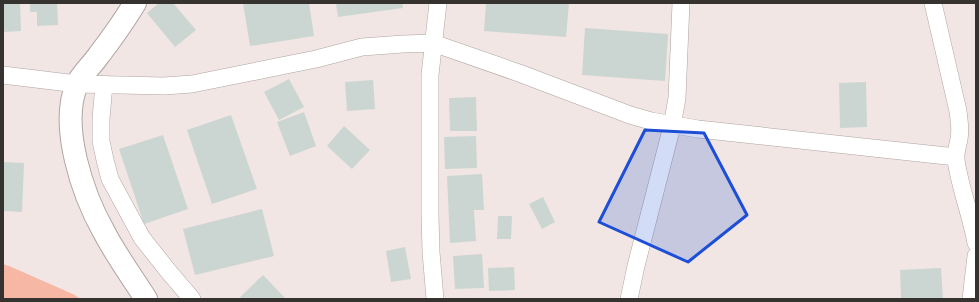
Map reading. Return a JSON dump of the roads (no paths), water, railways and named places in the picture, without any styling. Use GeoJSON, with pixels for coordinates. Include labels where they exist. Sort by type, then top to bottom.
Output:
{"type":"FeatureCollection","features":[{"type":"Feature","properties":{"kind":"main road"},"geometry":{"type":"LineString","coordinates":[[135,3],[113,37],[78,84],[73,103],[71,129],[76,162],[93,210],[104,233],[146,299]]}},
{"type":"Feature","properties":{"kind":"street"},"geometry":{"type":"LineString","coordinates":[[435,299],[431,252],[430,214],[430,75],[438,3]]}},
{"type":"Feature","properties":{"kind":"street"},"geometry":{"type":"LineString","coordinates":[[629,299],[672,126],[677,98],[681,3]]}},
{"type":"Feature","properties":{"kind":"street"},"geometry":{"type":"LineString","coordinates":[[933,3],[958,111],[960,128],[956,157],[960,182],[973,225],[976,243]]}},
{"type":"Feature","properties":{"kind":"street"},"geometry":{"type":"LineString","coordinates":[[3,75],[78,84],[164,86],[192,84],[316,59],[362,47],[433,43],[630,116],[672,126],[956,157]]}},
{"type":"Feature","properties":{"kind":"street"},"geometry":{"type":"LineString","coordinates":[[104,84],[101,119],[102,141],[110,179],[142,238],[192,299]]}},
{"type":"Feature","properties":{"kind":"street"},"geometry":{"type":"LineString","coordinates":[[971,299],[976,256]]}}]}
